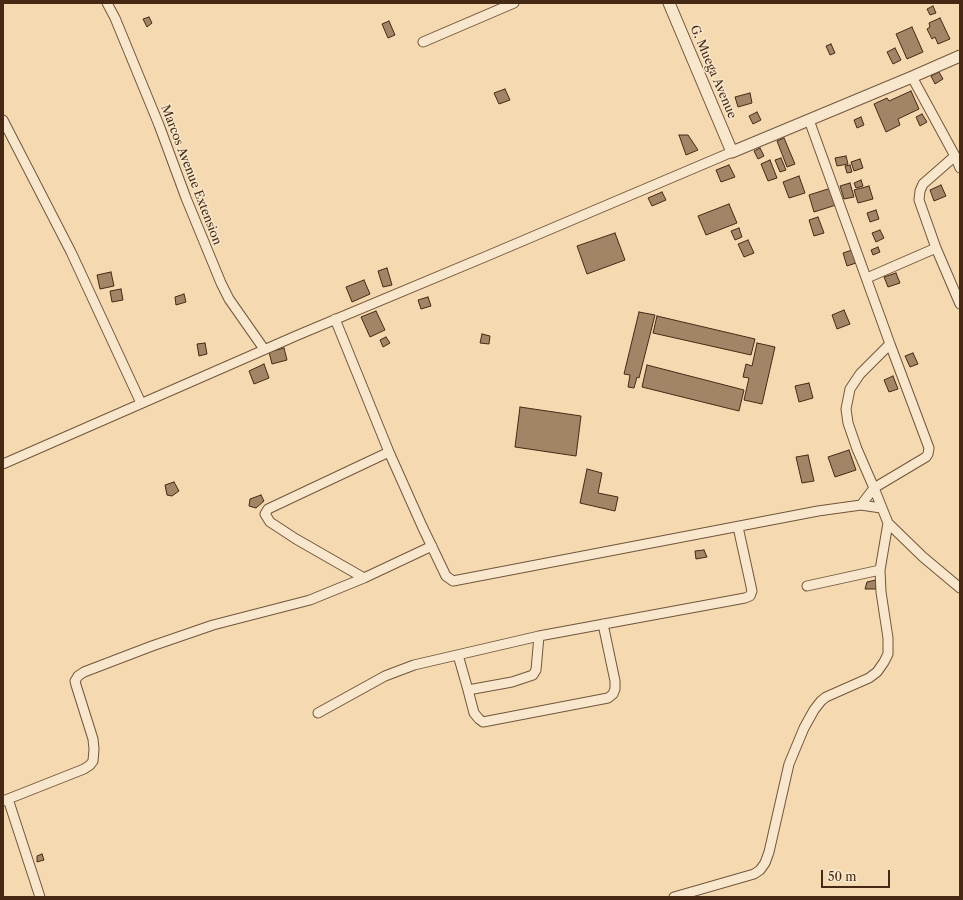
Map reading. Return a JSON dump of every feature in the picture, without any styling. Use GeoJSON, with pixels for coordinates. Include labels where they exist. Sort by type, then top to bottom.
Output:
{"type":"FeatureCollection","features":[{"type":"Feature","properties":{"kind":"street","name":"Marcos Avenue Extension"},"geometry":{"type":"LineString","coordinates":[[108,3],[159,125],[216,273],[229,299],[264,349]]}},
{"type":"Feature","properties":{"kind":"street"},"geometry":{"type":"LineString","coordinates":[[423,42],[514,3]]}},
{"type":"Feature","properties":{"kind":"street","name":"G. Muega Avenue"},"geometry":{"type":"LineString","coordinates":[[669,3],[732,152]]}},
{"type":"Feature","properties":{"kind":"street"},"geometry":{"type":"LineString","coordinates":[[3,464],[264,349],[912,78],[960,56]]}},
{"type":"Feature","properties":{"kind":"street"},"geometry":{"type":"LineString","coordinates":[[912,78],[955,156],[960,168]]}},
{"type":"Feature","properties":{"kind":"street"},"geometry":{"type":"LineString","coordinates":[[3,120],[71,252],[140,403]]}},
{"type":"Feature","properties":{"kind":"street"},"geometry":{"type":"LineString","coordinates":[[809,120],[929,448],[926,457],[874,488],[861,505]]}},
{"type":"Feature","properties":{"kind":"street"},"geometry":{"type":"LineString","coordinates":[[955,156],[926,180],[920,191],[920,204],[936,248],[960,304]]}},
{"type":"Feature","properties":{"kind":"street"},"geometry":{"type":"LineString","coordinates":[[867,278],[936,248]]}},
{"type":"Feature","properties":{"kind":"street"},"geometry":{"type":"LineString","coordinates":[[335,319],[389,452],[446,576],[454,581],[818,511],[861,505],[881,508]]}},
{"type":"Feature","properties":{"kind":"street"},"geometry":{"type":"LineString","coordinates":[[890,344],[855,380],[850,389],[846,404],[848,423],[857,450],[888,523],[923,558],[960,588]]}},
{"type":"Feature","properties":{"kind":"street"},"geometry":{"type":"LineString","coordinates":[[364,578],[296,539],[270,522],[266,514],[268,509],[389,452]]}},
{"type":"Feature","properties":{"kind":"street"},"geometry":{"type":"LineString","coordinates":[[674,897],[754,874],[760,870],[765,863],[769,852],[789,764],[804,728],[814,710],[821,700],[826,697],[869,678],[877,672],[884,662],[888,654],[888,638],[881,592],[880,570],[888,523]]}},
{"type":"Feature","properties":{"kind":"street"},"geometry":{"type":"LineString","coordinates":[[318,713],[401,668],[540,636],[746,598],[750,596],[752,591],[738,527]]}},
{"type":"Feature","properties":{"kind":"street"},"geometry":{"type":"LineString","coordinates":[[40,897],[5,800],[84,769],[93,761],[93,739],[75,681],[78,676],[84,672],[152,646],[214,625],[310,600],[364,578],[432,546]]}},
{"type":"Feature","properties":{"kind":"street"},"geometry":{"type":"LineString","coordinates":[[807,586],[880,570]]}},
{"type":"Feature","properties":{"kind":"street"},"geometry":{"type":"LineString","coordinates":[[458,655],[474,713],[483,722],[608,698],[613,694],[615,689],[615,681],[603,624]]}},
{"type":"Feature","properties":{"kind":"street"},"geometry":{"type":"LineString","coordinates":[[468,690],[512,682],[533,675],[536,670],[540,636]]}},
{"type":"Feature","properties":{"kind":"building"},"geometry":{"type":"Polygon","coordinates":[[[933,6],[936,13],[930,15],[927,9],[933,6]]]}},
{"type":"Feature","properties":{"kind":"building"},"geometry":{"type":"Polygon","coordinates":[[[149,17],[152,23],[147,27],[143,19],[149,17]]]}},
{"type":"Feature","properties":{"kind":"building"},"geometry":{"type":"Polygon","coordinates":[[[940,18],[950,39],[938,44],[935,37],[932,39],[927,29],[930,27],[929,23],[940,18]]]}},
{"type":"Feature","properties":{"kind":"building"},"geometry":{"type":"Polygon","coordinates":[[[389,21],[395,35],[388,38],[382,24],[389,21]]]}},
{"type":"Feature","properties":{"kind":"building"},"geometry":{"type":"Polygon","coordinates":[[[912,27],[923,52],[907,59],[896,34],[912,27]]]}},
{"type":"Feature","properties":{"kind":"building"},"geometry":{"type":"Polygon","coordinates":[[[831,44],[835,53],[830,55],[826,46],[831,44]]]}},
{"type":"Feature","properties":{"kind":"building"},"geometry":{"type":"Polygon","coordinates":[[[895,48],[901,60],[893,64],[887,52],[895,48]]]}},
{"type":"Feature","properties":{"kind":"building"},"geometry":{"type":"Polygon","coordinates":[[[939,72],[943,79],[935,84],[931,76],[939,72]]]}},
{"type":"Feature","properties":{"kind":"building"},"geometry":{"type":"Polygon","coordinates":[[[505,89],[510,100],[499,104],[494,93],[505,89]]]}},
{"type":"Feature","properties":{"kind":"building"},"geometry":{"type":"Polygon","coordinates":[[[911,91],[919,109],[898,119],[900,125],[886,132],[874,104],[887,98],[889,101],[911,91]]]}},
{"type":"Feature","properties":{"kind":"building"},"geometry":{"type":"Polygon","coordinates":[[[750,93],[752,103],[738,107],[735,97],[750,93]]]}},
{"type":"Feature","properties":{"kind":"building"},"geometry":{"type":"Polygon","coordinates":[[[757,112],[761,120],[753,124],[749,116],[757,112]]]}},
{"type":"Feature","properties":{"kind":"building"},"geometry":{"type":"Polygon","coordinates":[[[922,114],[927,122],[920,126],[916,117],[922,114]]]}},
{"type":"Feature","properties":{"kind":"building"},"geometry":{"type":"Polygon","coordinates":[[[861,117],[864,125],[857,128],[854,120],[861,117]]]}},
{"type":"Feature","properties":{"kind":"building"},"geometry":{"type":"Polygon","coordinates":[[[679,135],[688,135],[698,150],[686,155],[679,135]]]}},
{"type":"Feature","properties":{"kind":"building"},"geometry":{"type":"Polygon","coordinates":[[[784,138],[795,164],[787,167],[777,141],[784,138]]]}},
{"type":"Feature","properties":{"kind":"building"},"geometry":{"type":"Polygon","coordinates":[[[760,148],[764,156],[758,159],[754,151],[760,148]]]}},
{"type":"Feature","properties":{"kind":"building"},"geometry":{"type":"Polygon","coordinates":[[[846,156],[848,164],[837,166],[835,158],[846,156]]]}},
{"type":"Feature","properties":{"kind":"building"},"geometry":{"type":"Polygon","coordinates":[[[781,158],[786,170],[780,172],[775,160],[781,158]]]}},
{"type":"Feature","properties":{"kind":"building"},"geometry":{"type":"Polygon","coordinates":[[[860,159],[863,168],[854,171],[851,162],[860,159]]]}},
{"type":"Feature","properties":{"kind":"building"},"geometry":{"type":"Polygon","coordinates":[[[770,160],[777,178],[768,181],[761,164],[770,160]]]}},
{"type":"Feature","properties":{"kind":"building"},"geometry":{"type":"Polygon","coordinates":[[[729,165],[735,177],[721,182],[716,170],[729,165]]]}},
{"type":"Feature","properties":{"kind":"building"},"geometry":{"type":"Polygon","coordinates":[[[850,165],[852,172],[847,173],[845,166],[850,165]]]}},
{"type":"Feature","properties":{"kind":"building"},"geometry":{"type":"Polygon","coordinates":[[[799,176],[805,193],[789,198],[783,182],[799,176]]]}},
{"type":"Feature","properties":{"kind":"building"},"geometry":{"type":"Polygon","coordinates":[[[861,180],[863,186],[856,188],[854,183],[861,180]]]}},
{"type":"Feature","properties":{"kind":"building"},"geometry":{"type":"Polygon","coordinates":[[[850,183],[854,197],[844,199],[840,186],[850,183]]]}},
{"type":"Feature","properties":{"kind":"building"},"geometry":{"type":"Polygon","coordinates":[[[941,185],[946,196],[934,201],[930,190],[941,185]]]}},
{"type":"Feature","properties":{"kind":"building"},"geometry":{"type":"Polygon","coordinates":[[[869,186],[873,199],[858,203],[854,190],[869,186]]]}},
{"type":"Feature","properties":{"kind":"building"},"geometry":{"type":"Polygon","coordinates":[[[831,188],[836,205],[814,212],[809,195],[831,188]]]}},
{"type":"Feature","properties":{"kind":"building"},"geometry":{"type":"Polygon","coordinates":[[[662,192],[666,200],[652,206],[648,198],[662,192]]]}},
{"type":"Feature","properties":{"kind":"building"},"geometry":{"type":"Polygon","coordinates":[[[729,204],[737,223],[706,235],[698,216],[729,204]]]}},
{"type":"Feature","properties":{"kind":"building"},"geometry":{"type":"Polygon","coordinates":[[[876,210],[879,219],[870,222],[867,213],[876,210]]]}},
{"type":"Feature","properties":{"kind":"building"},"geometry":{"type":"Polygon","coordinates":[[[818,217],[824,233],[814,236],[809,220],[818,217]]]}},
{"type":"Feature","properties":{"kind":"building"},"geometry":{"type":"Polygon","coordinates":[[[739,228],[742,237],[735,240],[731,231],[739,228]]]}},
{"type":"Feature","properties":{"kind":"building"},"geometry":{"type":"Polygon","coordinates":[[[880,230],[884,238],[876,242],[872,233],[880,230]]]}},
{"type":"Feature","properties":{"kind":"building"},"geometry":{"type":"Polygon","coordinates":[[[615,233],[625,260],[587,274],[577,246],[615,233]]]}},
{"type":"Feature","properties":{"kind":"building"},"geometry":{"type":"Polygon","coordinates":[[[748,240],[754,253],[744,257],[738,244],[748,240]]]}},
{"type":"Feature","properties":{"kind":"building"},"geometry":{"type":"Polygon","coordinates":[[[878,247],[880,252],[873,255],[871,250],[878,247]]]}},
{"type":"Feature","properties":{"kind":"building"},"geometry":{"type":"Polygon","coordinates":[[[852,250],[856,263],[847,266],[843,253],[852,250]]]}},
{"type":"Feature","properties":{"kind":"building"},"geometry":{"type":"Polygon","coordinates":[[[387,268],[392,285],[383,287],[378,271],[387,268]]]}},
{"type":"Feature","properties":{"kind":"building"},"geometry":{"type":"Polygon","coordinates":[[[111,272],[114,286],[100,289],[97,275],[111,272]]]}},
{"type":"Feature","properties":{"kind":"building"},"geometry":{"type":"Polygon","coordinates":[[[896,273],[900,283],[888,287],[884,277],[896,273]]]}},
{"type":"Feature","properties":{"kind":"building"},"geometry":{"type":"Polygon","coordinates":[[[364,280],[370,294],[352,302],[346,287],[364,280]]]}},
{"type":"Feature","properties":{"kind":"building"},"geometry":{"type":"Polygon","coordinates":[[[121,289],[123,300],[112,302],[110,291],[121,289]]]}},
{"type":"Feature","properties":{"kind":"building"},"geometry":{"type":"Polygon","coordinates":[[[184,294],[186,302],[176,305],[175,297],[184,294]]]}},
{"type":"Feature","properties":{"kind":"building"},"geometry":{"type":"Polygon","coordinates":[[[428,297],[431,306],[421,309],[418,300],[428,297]]]}},
{"type":"Feature","properties":{"kind":"building"},"geometry":{"type":"Polygon","coordinates":[[[844,310],[850,324],[837,329],[832,315],[844,310]]]}},
{"type":"Feature","properties":{"kind":"building"},"geometry":{"type":"Polygon","coordinates":[[[376,311],[385,330],[370,337],[361,317],[376,311]]]}},
{"type":"Feature","properties":{"kind":"building"},"geometry":{"type":"Polygon","coordinates":[[[639,312],[655,315],[639,378],[637,377],[634,388],[628,387],[630,375],[624,374],[639,312]]]}},
{"type":"Feature","properties":{"kind":"building"},"geometry":{"type":"Polygon","coordinates":[[[657,316],[755,339],[751,355],[653,333],[657,316]]]}},
{"type":"Feature","properties":{"kind":"building"},"geometry":{"type":"Polygon","coordinates":[[[482,334],[490,336],[489,344],[480,343],[482,334]]]}},
{"type":"Feature","properties":{"kind":"building"},"geometry":{"type":"Polygon","coordinates":[[[386,337],[390,343],[383,347],[380,340],[386,337]]]}},
{"type":"Feature","properties":{"kind":"building"},"geometry":{"type":"Polygon","coordinates":[[[205,343],[207,354],[199,356],[197,344],[205,343]]]}},
{"type":"Feature","properties":{"kind":"building"},"geometry":{"type":"Polygon","coordinates":[[[757,343],[775,347],[762,404],[744,400],[749,378],[743,377],[746,364],[752,366],[757,343]]]}},
{"type":"Feature","properties":{"kind":"building"},"geometry":{"type":"Polygon","coordinates":[[[284,348],[287,360],[272,364],[269,352],[284,348]]]}},
{"type":"Feature","properties":{"kind":"building"},"geometry":{"type":"Polygon","coordinates":[[[913,353],[918,364],[910,367],[905,356],[913,353]]]}},
{"type":"Feature","properties":{"kind":"building"},"geometry":{"type":"Polygon","coordinates":[[[264,364],[269,378],[254,384],[249,371],[264,364]]]}},
{"type":"Feature","properties":{"kind":"building"},"geometry":{"type":"Polygon","coordinates":[[[647,365],[744,390],[739,411],[642,387],[647,365]]]}},
{"type":"Feature","properties":{"kind":"building"},"geometry":{"type":"Polygon","coordinates":[[[893,376],[898,389],[889,392],[884,380],[893,376]]]}},
{"type":"Feature","properties":{"kind":"building"},"geometry":{"type":"Polygon","coordinates":[[[809,383],[813,398],[799,402],[795,386],[809,383]]]}},
{"type":"Feature","properties":{"kind":"building"},"geometry":{"type":"Polygon","coordinates":[[[520,407],[581,416],[576,456],[515,447],[520,407]]]}},
{"type":"Feature","properties":{"kind":"building"},"geometry":{"type":"Polygon","coordinates":[[[849,450],[856,470],[835,477],[828,457],[849,450]]]}},
{"type":"Feature","properties":{"kind":"building"},"geometry":{"type":"Polygon","coordinates":[[[808,455],[814,481],[802,483],[796,457],[808,455]]]}},
{"type":"Feature","properties":{"kind":"building"},"geometry":{"type":"Polygon","coordinates":[[[587,469],[602,473],[598,493],[618,497],[615,511],[580,503],[587,469]]]}},
{"type":"Feature","properties":{"kind":"building"},"geometry":{"type":"Polygon","coordinates":[[[174,482],[179,491],[172,496],[167,495],[165,485],[174,482]]]}},
{"type":"Feature","properties":{"kind":"building"},"geometry":{"type":"Polygon","coordinates":[[[261,495],[264,501],[256,508],[249,506],[250,499],[261,495]]]}},
{"type":"Feature","properties":{"kind":"building"},"geometry":{"type":"Polygon","coordinates":[[[704,550],[707,557],[696,559],[695,551],[704,550]]]}},
{"type":"Feature","properties":{"kind":"building"},"geometry":{"type":"Polygon","coordinates":[[[876,580],[876,589],[865,589],[867,582],[876,580]]]}},
{"type":"Feature","properties":{"kind":"building"},"geometry":{"type":"Polygon","coordinates":[[[42,854],[44,860],[37,862],[37,856],[42,854]]]}}]}
